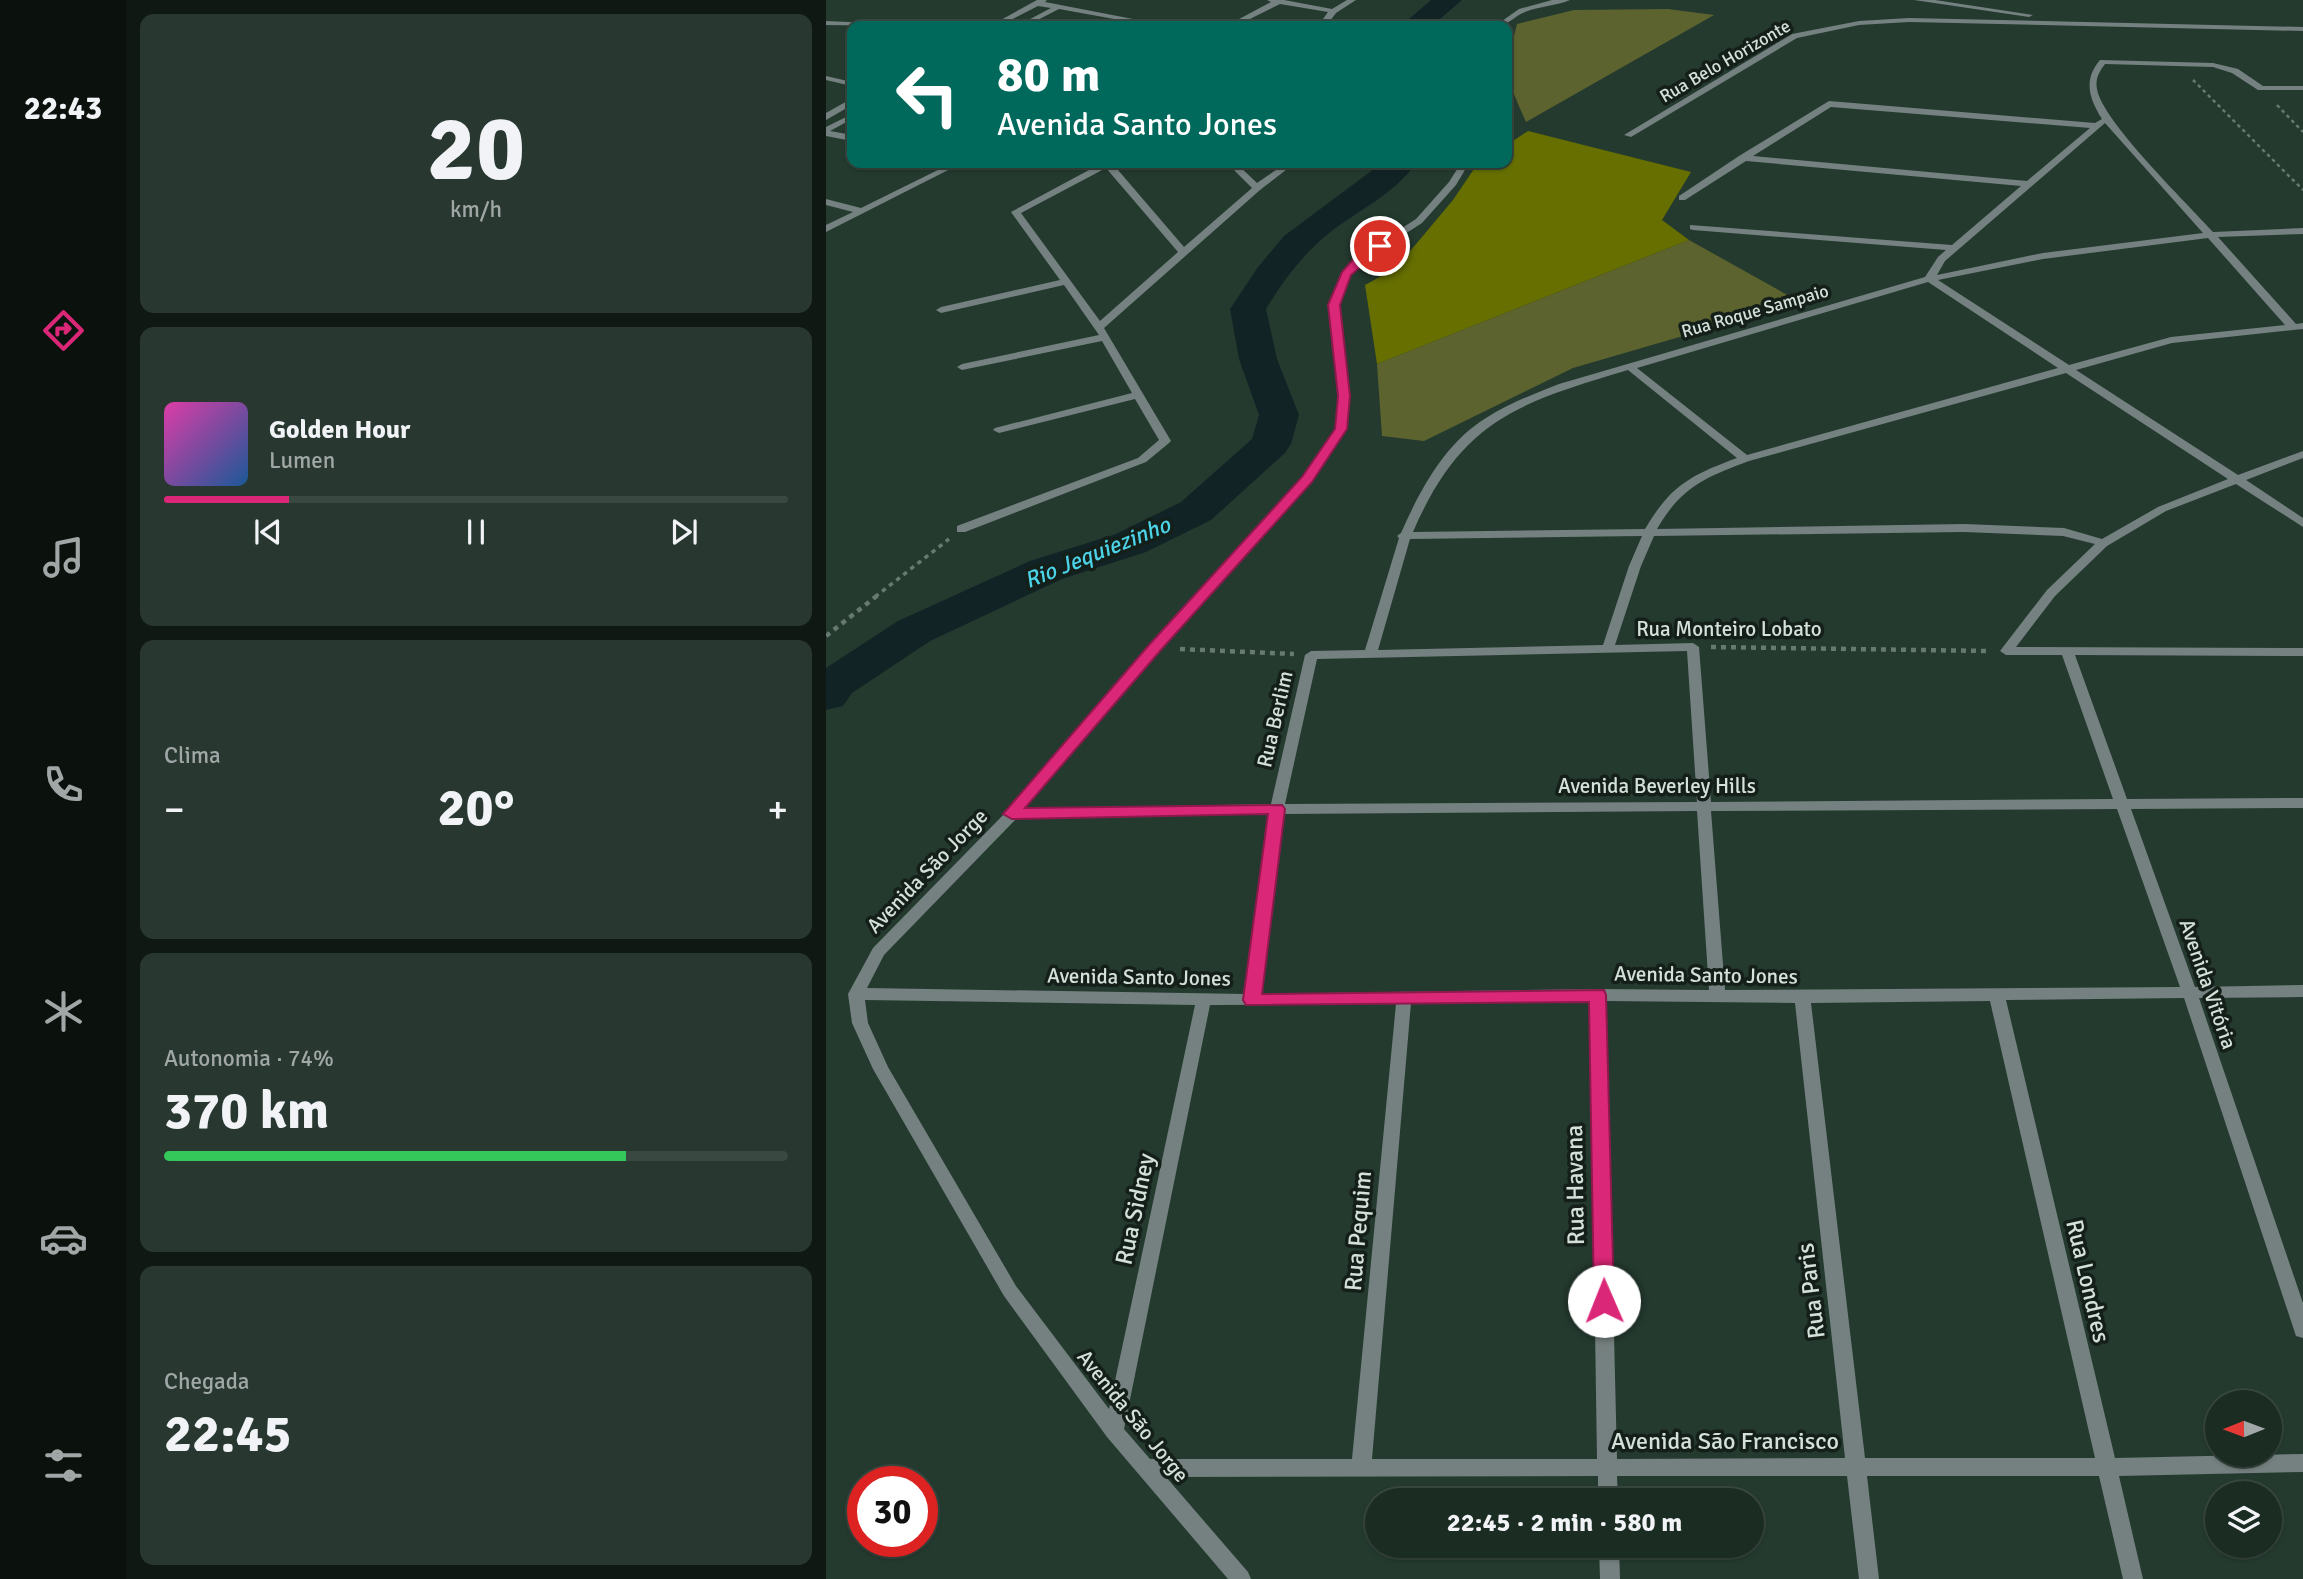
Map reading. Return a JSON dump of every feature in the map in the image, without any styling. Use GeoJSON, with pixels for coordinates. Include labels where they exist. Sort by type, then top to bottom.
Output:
{"type":"FeatureCollection","features":[{"type":"Feature","properties":{"kind":"street"},"geometry":{"type":"LineString","coordinates":[[1031,21],[1070,0]]}},
{"type":"Feature","properties":{"kind":"street"},"geometry":{"type":"LineString","coordinates":[[1239,21],[1277,0],[1333,11]]}},
{"type":"Feature","properties":{"kind":"street"},"geometry":{"type":"LineString","coordinates":[[1326,21],[1333,11],[1352,0]]}},
{"type":"Feature","properties":{"kind":"street"},"geometry":{"type":"LineString","coordinates":[[1504,21],[1511,14],[1540,4],[1566,0]]}},
{"type":"Feature","properties":{"kind":"street"},"geometry":{"type":"LineString","coordinates":[[1917,0],[2090,24]]}},
{"type":"Feature","properties":{"kind":"street"},"geometry":{"type":"LineString","coordinates":[[1004,21],[1040,2],[1137,21]]}},
{"type":"Feature","properties":{"kind":"street","name":"Rua Belo Horizonte"},"geometry":{"type":"LineString","coordinates":[[1628,135],[1795,36],[1824,28],[1909,20],[2303,29]]}},
{"type":"Feature","properties":{"kind":"street"},"geometry":{"type":"LineString","coordinates":[[826,23],[847,24]]}},
{"type":"Feature","properties":{"kind":"street"},"geometry":{"type":"LineString","coordinates":[[2298,326],[2102,122],[2092,96],[2091,80],[2095,69],[2102,62],[2213,65],[2235,71],[2261,88],[2303,89]]}},
{"type":"Feature","properties":{"kind":"street"},"geometry":{"type":"LineString","coordinates":[[826,78],[847,83]]}},
{"type":"Feature","properties":{"kind":"street"},"geometry":{"type":"LineString","coordinates":[[1682,198],[1829,104],[2102,122]]}},
{"type":"Feature","properties":{"kind":"street"},"geometry":{"type":"LineString","coordinates":[[826,117],[847,105]]}},
{"type":"Feature","properties":{"kind":"street"},"geometry":{"type":"LineString","coordinates":[[826,132],[847,119]]}},
{"type":"Feature","properties":{"kind":"street"},"geometry":{"type":"LineString","coordinates":[[2102,122],[1954,247],[1941,259],[1929,279],[2303,523]]}},
{"type":"Feature","properties":{"kind":"street"},"geometry":{"type":"LineString","coordinates":[[826,132],[847,137]]}},
{"type":"Feature","properties":{"kind":"street"},"geometry":{"type":"LineString","coordinates":[[1742,158],[2030,184]]}},
{"type":"Feature","properties":{"kind":"street"},"geometry":{"type":"LineString","coordinates":[[826,229],[948,168]]}},
{"type":"Feature","properties":{"kind":"street"},"geometry":{"type":"LineString","coordinates":[[961,529],[1142,460],[1165,441],[1101,332],[1016,212],[1099,168]]}},
{"type":"Feature","properties":{"kind":"street"},"geometry":{"type":"LineString","coordinates":[[1112,168],[1184,253]]}},
{"type":"Feature","properties":{"kind":"street"},"geometry":{"type":"LineString","coordinates":[[1236,168],[1257,188]]}},
{"type":"Feature","properties":{"kind":"street"},"geometry":{"type":"LineString","coordinates":[[962,367],[1101,332],[1184,253],[1257,188],[1284,168]]}},
{"type":"Feature","properties":{"kind":"street","name":"Avenida São Jorge"},"geometry":{"type":"LineString","coordinates":[[1241,1579],[1114,1431],[1010,1291],[881,1069],[860,1023],[856,993],[878,952],[1012,814],[1154,648],[1307,480],[1341,429],[1344,396],[1334,305],[1346,274],[1360,259],[1419,221],[1453,183],[1462,168]]}},
{"type":"Feature","properties":{"kind":"street"},"geometry":{"type":"LineString","coordinates":[[826,202],[862,211]]}},
{"type":"Feature","properties":{"kind":"street"},"geometry":{"type":"LineString","coordinates":[[1693,228],[1954,247]]}},
{"type":"Feature","properties":{"kind":"street","name":"Rua Roque Sampaio"},"geometry":{"type":"LineString","coordinates":[[1371,653],[1403,536],[1430,484],[1470,435],[1512,407],[1563,386],[1929,279],[2043,256],[2208,235],[2303,231]]}},
{"type":"Feature","properties":{"kind":"street"},"geometry":{"type":"LineString","coordinates":[[941,310],[1066,282]]}},
{"type":"Feature","properties":{"kind":"street"},"geometry":{"type":"LineString","coordinates":[[1608,648],[1649,531],[1679,490],[1711,472],[1745,458],[2171,340],[2298,326]]}},
{"type":"Feature","properties":{"kind":"street"},"geometry":{"type":"LineString","coordinates":[[1629,366],[1745,458]]}},
{"type":"Feature","properties":{"kind":"street"},"geometry":{"type":"LineString","coordinates":[[999,430],[1139,395]]}},
{"type":"Feature","properties":{"kind":"street"},"geometry":{"type":"LineString","coordinates":[[2006,652],[2051,593],[2103,543],[2162,509],[2303,454]]}},
{"type":"Feature","properties":{"kind":"street"},"geometry":{"type":"LineString","coordinates":[[1403,536],[1649,531],[2028,529],[2064,532],[2103,543]]}},
{"type":"Feature","properties":{"kind":"street"},"geometry":{"type":"LineString","coordinates":[[1693,647],[1717,995]]}},
{"type":"Feature","properties":{"kind":"street","name":"Rua Monteiro Lobato"},"geometry":{"type":"LineString","coordinates":[[1311,654],[1693,647]]}},
{"type":"Feature","properties":{"kind":"street"},"geometry":{"type":"LineString","coordinates":[[2006,652],[2303,652]]}},
{"type":"Feature","properties":{"kind":"street","name":"Avenida Vitória"},"geometry":{"type":"LineString","coordinates":[[2068,653],[2189,991],[2303,1330]]}},
{"type":"Feature","properties":{"kind":"street","name":"Rua Berlim"},"geometry":{"type":"LineString","coordinates":[[1252,1000],[1277,809],[1311,654]]}},
{"type":"Feature","properties":{"kind":"street","name":"Avenida Beverley Hills"},"geometry":{"type":"LineString","coordinates":[[1012,814],[1277,809],[2303,803]]}},
{"type":"Feature","properties":{"kind":"street","name":"Avenida Santo Jones"},"geometry":{"type":"LineString","coordinates":[[856,993],[1252,1000],[2303,991]]}},
{"type":"Feature","properties":{"kind":"street","name":"Rua Havana"},"geometry":{"type":"LineString","coordinates":[[1598,995],[1608,1488]]}},
{"type":"Feature","properties":{"kind":"street","name":"Rua Londres"},"geometry":{"type":"LineString","coordinates":[[1997,995],[2133,1579]]}},
{"type":"Feature","properties":{"kind":"street","name":"Rua Pequim"},"geometry":{"type":"LineString","coordinates":[[1361,1469],[1404,997]]}},
{"type":"Feature","properties":{"kind":"street","name":"Rua Paris"},"geometry":{"type":"LineString","coordinates":[[1802,997],[1870,1579]]}},
{"type":"Feature","properties":{"kind":"street","name":"Rua Sidney"},"geometry":{"type":"LineString","coordinates":[[1114,1431],[1204,998]]}},
{"type":"Feature","properties":{"kind":"street","name":"Avenida São Francisco"},"geometry":{"type":"LineString","coordinates":[[1147,1468],[2106,1466],[2303,1463]]}},
{"type":"Feature","properties":{"kind":"street"},"geometry":{"type":"LineString","coordinates":[[1609,1558],[1610,1579]]}},
{"type":"Feature","properties":{"kind":"path"},"geometry":{"type":"LineString","coordinates":[[2178,64],[2303,190]]}},
{"type":"Feature","properties":{"kind":"path"},"geometry":{"type":"LineString","coordinates":[[2261,88],[2303,132]]}},
{"type":"Feature","properties":{"kind":"path"},"geometry":{"type":"LineString","coordinates":[[826,636],[961,529]]}},
{"type":"Feature","properties":{"kind":"path","name":"Rua Monteiro Lobato"},"geometry":{"type":"LineString","coordinates":[[1693,647],[2006,652]]}},
{"type":"Feature","properties":{"kind":"path"},"geometry":{"type":"LineString","coordinates":[[1154,648],[1311,654]]}},
{"type":"Feature","properties":{"kind":"green space"},"geometry":{"type":"Polygon","coordinates":[[[1668,9],[1714,15],[1526,122],[1512,89],[1512,45],[1517,24],[1574,10],[1668,9]]]}},
{"type":"Feature","properties":{"kind":"green space"},"geometry":{"type":"Polygon","coordinates":[[[1528,131],[1691,172],[1662,220],[1689,240],[1377,364],[1365,285],[1396,268],[1453,200],[1475,168],[1512,168],[1512,142],[1528,131]]]}},
{"type":"Feature","properties":{"kind":"green space"},"geometry":{"type":"Polygon","coordinates":[[[1689,240],[1800,302],[1573,368],[1424,441],[1382,436],[1377,364],[1689,240]]]}},
{"type":"Feature","properties":{"kind":"waterway","name":"Rio Jequiezinho"},"geometry":{"type":"LineString","coordinates":[[1421,21],[1448,0]]}},
{"type":"Feature","properties":{"kind":"waterway","name":"Rio Jequiezinho"},"geometry":{"type":"LineString","coordinates":[[826,695],[835,683],[914,631],[1046,570],[1131,543],[1196,511],[1271,444],[1279,415],[1258,359],[1248,309],[1270,274],[1296,244],[1395,168]]}},
{"type":"Feature","properties":{"kind":"route"},"geometry":{"type":"LineString","coordinates":[[1380,246],[1360,259],[1346,274],[1334,305],[1344,396],[1341,429],[1307,480],[1154,648],[1012,814],[1277,809],[1252,1000],[1598,995],[1604,1301]]}}]}
